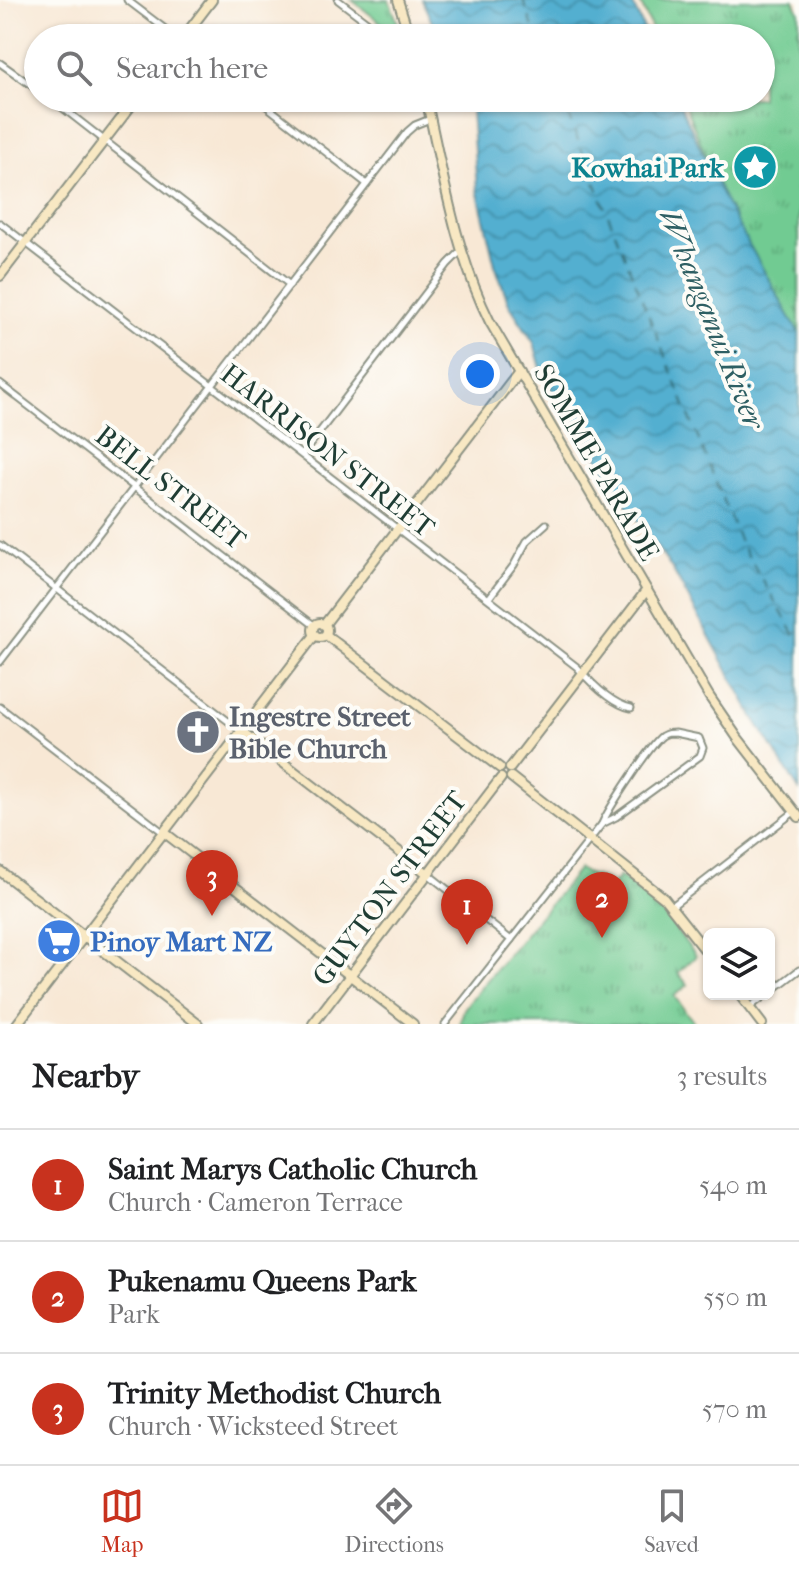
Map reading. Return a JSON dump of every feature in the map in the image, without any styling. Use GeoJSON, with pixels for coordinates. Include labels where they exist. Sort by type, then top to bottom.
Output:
{"type":"FeatureCollection","features":[{"type":"Feature","properties":{"kind":"main road"},"geometry":{"type":"LineString","coordinates":[[194,24],[212,0]]}},
{"type":"Feature","properties":{"kind":"main road"},"geometry":{"type":"LineString","coordinates":[[398,0],[406,24]]}},
{"type":"Feature","properties":{"kind":"main road"},"geometry":{"type":"LineString","coordinates":[[0,276],[126,112]]}},
{"type":"Feature","properties":{"kind":"main road","name":"SOMME PARADE"},"geometry":{"type":"LineString","coordinates":[[430,112],[461,251],[483,308],[646,591],[727,723],[797,814]]}},
{"type":"Feature","properties":{"kind":"main road"},"geometry":{"type":"LineString","coordinates":[[17,1024],[519,371]]}},
{"type":"Feature","properties":{"kind":"main road","name":"GUYTON STREET"},"geometry":{"type":"LineString","coordinates":[[313,1024],[646,591]]}},
{"type":"Feature","properties":{"kind":"main road","name":"BELL STREET"},"geometry":{"type":"LineString","coordinates":[[320,630],[591,838],[672,906],[703,947]]}},
{"type":"Feature","properties":{"kind":"main road"},"geometry":{"type":"LineString","coordinates":[[242,731],[428,874]]}},
{"type":"Feature","properties":{"kind":"main road"},"geometry":{"type":"LineString","coordinates":[[165,833],[413,1024]]}},
{"type":"Feature","properties":{"kind":"main road"},"geometry":{"type":"LineString","coordinates":[[0,871],[198,1024]]}},
{"type":"Feature","properties":{"kind":"main road"},"geometry":{"type":"LineString","coordinates":[[744,1000],[762,1024]]}},
{"type":"Feature","properties":{"kind":"street"},"geometry":{"type":"LineString","coordinates":[[127,0],[159,24]]}},
{"type":"Feature","properties":{"kind":"street"},"geometry":{"type":"LineString","coordinates":[[338,0],[370,24]]}},
{"type":"Feature","properties":{"kind":"street"},"geometry":{"type":"LineString","coordinates":[[0,63],[24,80]]}},
{"type":"Feature","properties":{"kind":"street"},"geometry":{"type":"LineString","coordinates":[[68,112],[290,285]]}},
{"type":"Feature","properties":{"kind":"street"},"geometry":{"type":"LineString","coordinates":[[274,112],[367,184]]}},
{"type":"Feature","properties":{"kind":"street"},"geometry":{"type":"LineString","coordinates":[[0,662],[407,132],[431,118]]}},
{"type":"Feature","properties":{"kind":"street","name":"HARRISON STREET"},"geometry":{"type":"LineString","coordinates":[[0,223],[398,528],[620,705],[631,708]]}},
{"type":"Feature","properties":{"kind":"street"},"geometry":{"type":"LineString","coordinates":[[302,455],[461,251]]}},
{"type":"Feature","properties":{"kind":"street","name":"BELL STREET"},"geometry":{"type":"LineString","coordinates":[[0,384],[320,630]]}},
{"type":"Feature","properties":{"kind":"street"},"geometry":{"type":"LineString","coordinates":[[489,599],[527,541],[546,524]]}},
{"type":"Feature","properties":{"kind":"street"},"geometry":{"type":"LineString","coordinates":[[0,545],[242,731]]}},
{"type":"Feature","properties":{"kind":"street"},"geometry":{"type":"LineString","coordinates":[[0,707],[165,833]]}},
{"type":"Feature","properties":{"kind":"street"},"geometry":{"type":"LineString","coordinates":[[445,1024],[602,824],[660,737],[667,734],[697,737],[702,742],[702,753],[694,763],[602,824]]}},
{"type":"Feature","properties":{"kind":"street"},"geometry":{"type":"LineString","coordinates":[[672,906],[797,814]]}},
{"type":"Feature","properties":{"kind":"street"},"geometry":{"type":"LineString","coordinates":[[428,874],[511,940]]}},
{"type":"Feature","properties":{"kind":"street"},"geometry":{"type":"LineString","coordinates":[[775,988],[799,970]]}},
{"type":"Feature","properties":{"kind":"street"},"geometry":{"type":"LineString","coordinates":[[750,1007],[759,1000]]}},
{"type":"Feature","properties":{"kind":"green space"},"geometry":{"type":"Polygon","coordinates":[[[352,0],[389,0],[398,24],[383,24],[352,0]]]}},
{"type":"Feature","properties":{"kind":"green space","name":"Kowhai Park"},"geometry":{"type":"Polygon","coordinates":[[[639,0],[794,0],[799,12],[799,364],[739,236],[688,112],[775,112],[775,24],[650,24],[639,0]]]}},
{"type":"Feature","properties":{"kind":"green space"},"geometry":{"type":"Polygon","coordinates":[[[579,869],[612,885],[620,876],[658,906],[696,956],[678,973],[688,985],[674,996],[695,1024],[460,1024],[464,1009],[579,869]]]}},
{"type":"Feature","properties":{"kind":"water"},"geometry":{"type":"Polygon","coordinates":[[[422,0],[631,0],[642,24],[433,24],[422,0]]]}},
{"type":"Feature","properties":{"kind":"water","name":"Whanganui River"},"geometry":{"type":"Polygon","coordinates":[[[471,112],[684,112],[728,207],[799,333],[799,790],[754,718],[673,570],[621,496],[579,426],[544,379],[534,343],[509,304],[495,265],[477,189],[471,112]]]}},
{"type":"Feature","properties":{"kind":"ferry route"},"geometry":{"type":"LineString","coordinates":[[523,0],[532,24]]}},
{"type":"Feature","properties":{"kind":"ferry route"},"geometry":{"type":"LineString","coordinates":[[567,112],[740,542],[799,642]]}},
{"type":"Feature","properties":{"kind":"place","name":"Kowhai Park"},"geometry":{"type":"Point","coordinates":[755,167]}},
{"type":"Feature","properties":{"kind":"place","name":"Ingestre Street Bible Church"},"geometry":{"type":"Point","coordinates":[198,732]}},
{"type":"Feature","properties":{"kind":"place","name":"Trinity Methodist Church"},"geometry":{"type":"Point","coordinates":[212,916]}},
{"type":"Feature","properties":{"kind":"place","name":"Pukenamu Queens Park"},"geometry":{"type":"Point","coordinates":[602,938]}},
{"type":"Feature","properties":{"kind":"place","name":"Pinoy Mart NZ"},"geometry":{"type":"Point","coordinates":[59,941]}},
{"type":"Feature","properties":{"kind":"place","name":"Saint Marys Catholic Church"},"geometry":{"type":"Point","coordinates":[467,945]}}]}
